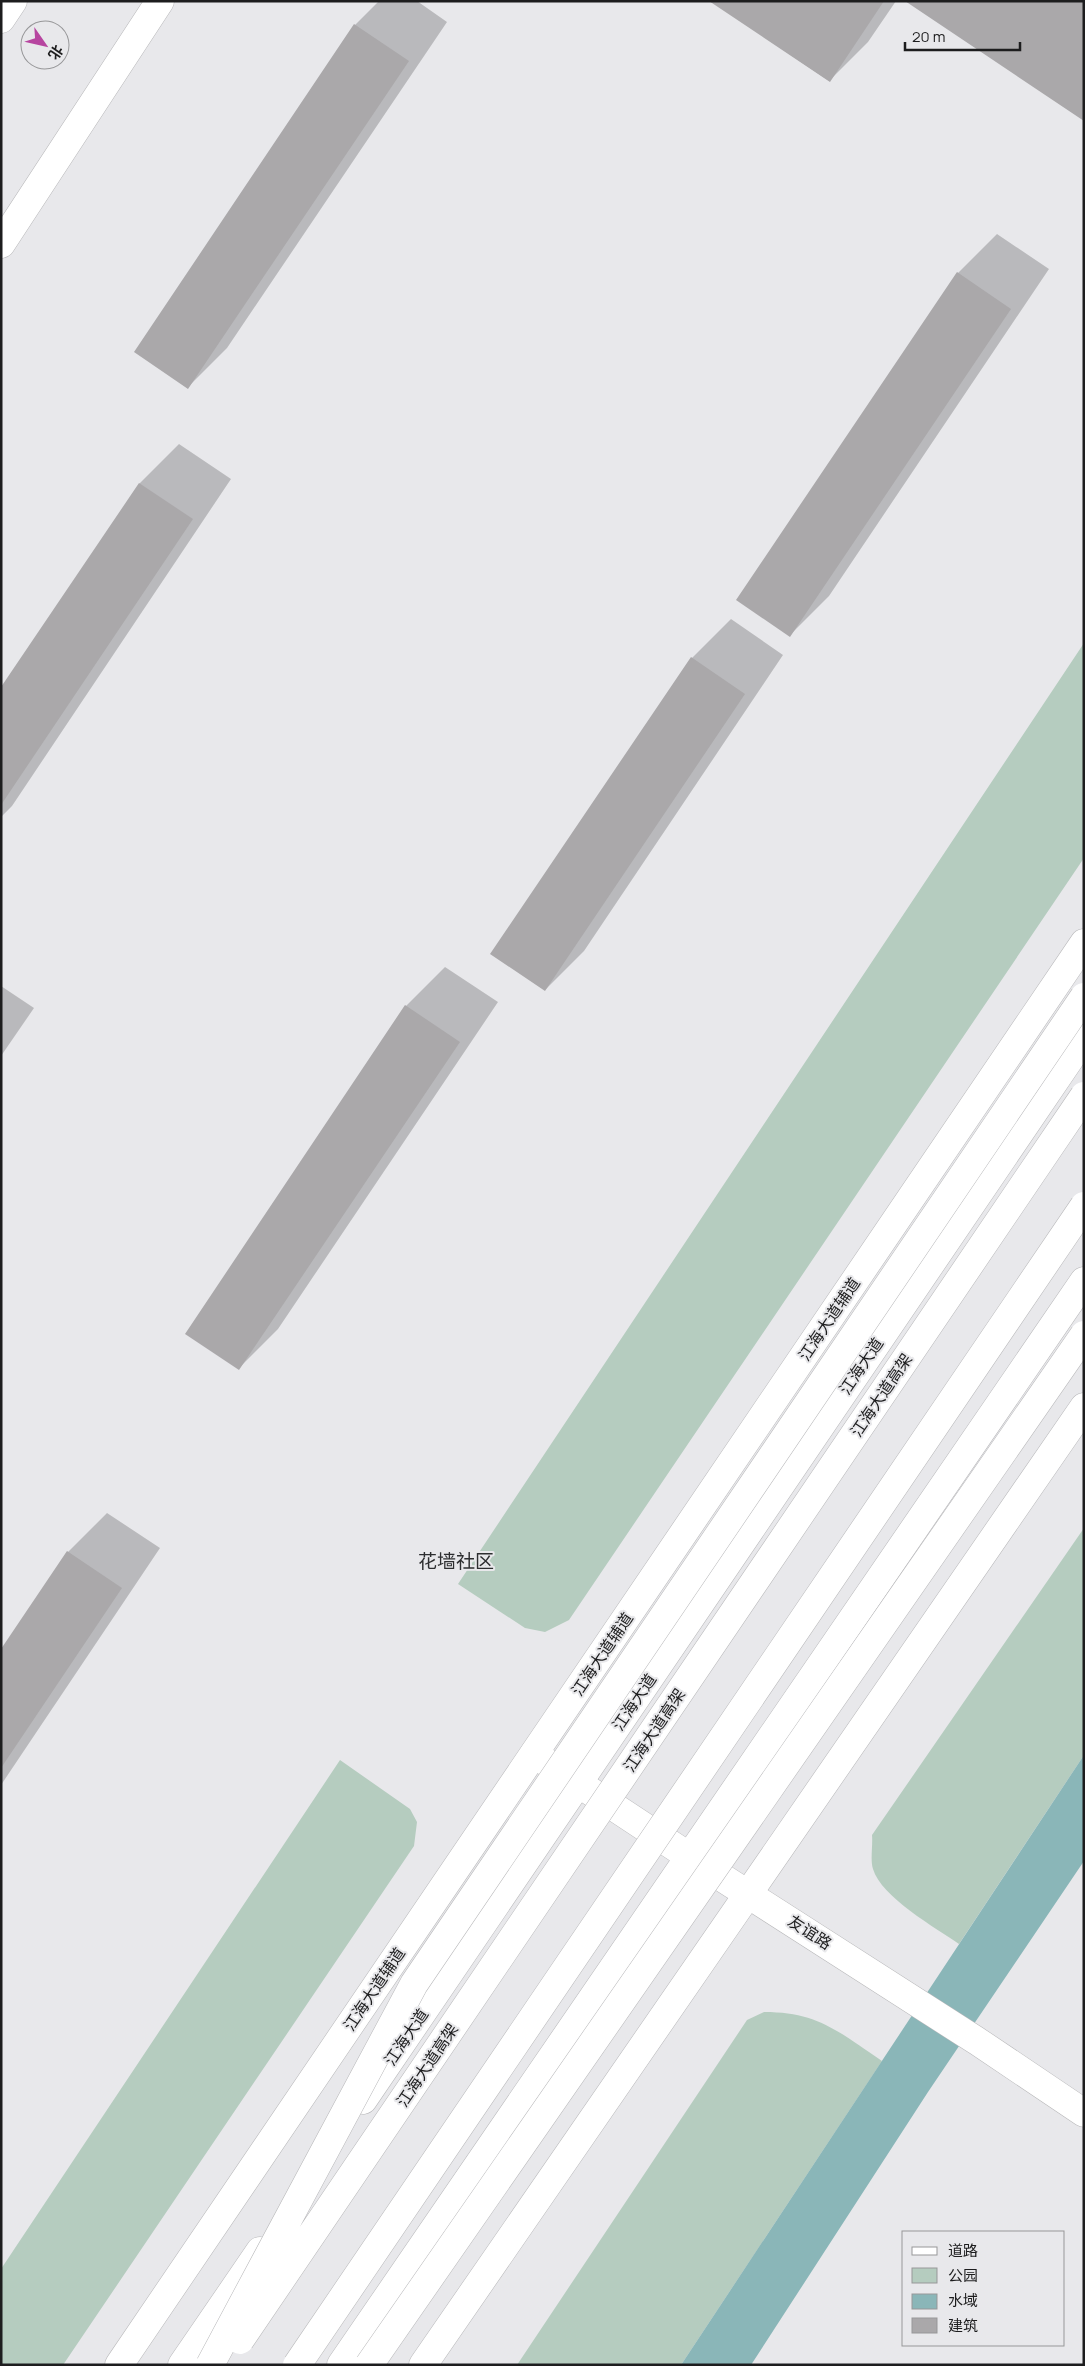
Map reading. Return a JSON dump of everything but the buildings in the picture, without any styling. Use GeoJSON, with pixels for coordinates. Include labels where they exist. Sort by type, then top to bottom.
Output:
{"type":"FeatureCollection","features":[{"type":"Feature","properties":{"kind":"main road"},"geometry":{"type":"LineString","coordinates":[[1,19],[13,1]]}},
{"type":"Feature","properties":{"kind":"main road"},"geometry":{"type":"LineString","coordinates":[[1,244],[160,1]]}},
{"type":"Feature","properties":{"kind":"main road","name":"江海大道辅道"},"geometry":{"type":"LineString","coordinates":[[119,2365],[1084,943]]}},
{"type":"Feature","properties":{"kind":"main road"},"geometry":{"type":"LineString","coordinates":[[210,2365],[414,1984],[1084,997]]}},
{"type":"Feature","properties":{"kind":"main road","name":"江海大道"},"geometry":{"type":"LineString","coordinates":[[182,2365],[1084,1038]]}},
{"type":"Feature","properties":{"kind":"main road","name":"江海大道高架"},"geometry":{"type":"LineString","coordinates":[[224,2365],[1084,1096]]}},
{"type":"Feature","properties":{"kind":"main road"},"geometry":{"type":"LineString","coordinates":[[297,2365],[1084,1206]]}},
{"type":"Feature","properties":{"kind":"main road"},"geometry":{"type":"LineString","coordinates":[[341,2365],[1084,1280]]}},
{"type":"Feature","properties":{"kind":"main road"},"geometry":{"type":"LineString","coordinates":[[369,2365],[1084,1335]]}},
{"type":"Feature","properties":{"kind":"main road"},"geometry":{"type":"LineString","coordinates":[[423,2365],[1084,1407]]}},
{"type":"Feature","properties":{"kind":"main road","name":"友谊路"},"geometry":{"type":"LineString","coordinates":[[534,1754],[690,1857],[977,2040],[1084,2113]]}},
{"type":"Feature","properties":{"kind":"green space"},"geometry":{"type":"Polygon","coordinates":[[[1084,643],[1084,858],[569,1620],[545,1632],[525,1628],[458,1584],[1084,643]]]}},
{"type":"Feature","properties":{"kind":"green space"},"geometry":{"type":"Polygon","coordinates":[[[1084,1528],[1084,1755],[959,1944],[910,1911],[878,1880],[872,1865],[872,1835],[1084,1528]]]}},
{"type":"Feature","properties":{"kind":"green space"},"geometry":{"type":"Polygon","coordinates":[[[340,1760],[410,1809],[417,1822],[414,1846],[63,2365],[1,2365],[1,2269],[340,1760]]]}},
{"type":"Feature","properties":{"kind":"green space"},"geometry":{"type":"Polygon","coordinates":[[[764,2012],[783,2013],[814,2020],[840,2033],[882,2061],[681,2365],[517,2365],[747,2020],[764,2012]]]}},
{"type":"Feature","properties":{"kind":"water"},"geometry":{"type":"Polygon","coordinates":[[[1084,1755],[1084,1861],[928,2092],[751,2365],[681,2365],[1084,1755]]]}},
{"type":"Feature","properties":{"kind":"district","name":"花墙社区"},"geometry":{"type":"Point","coordinates":[456,1561]}}]}
